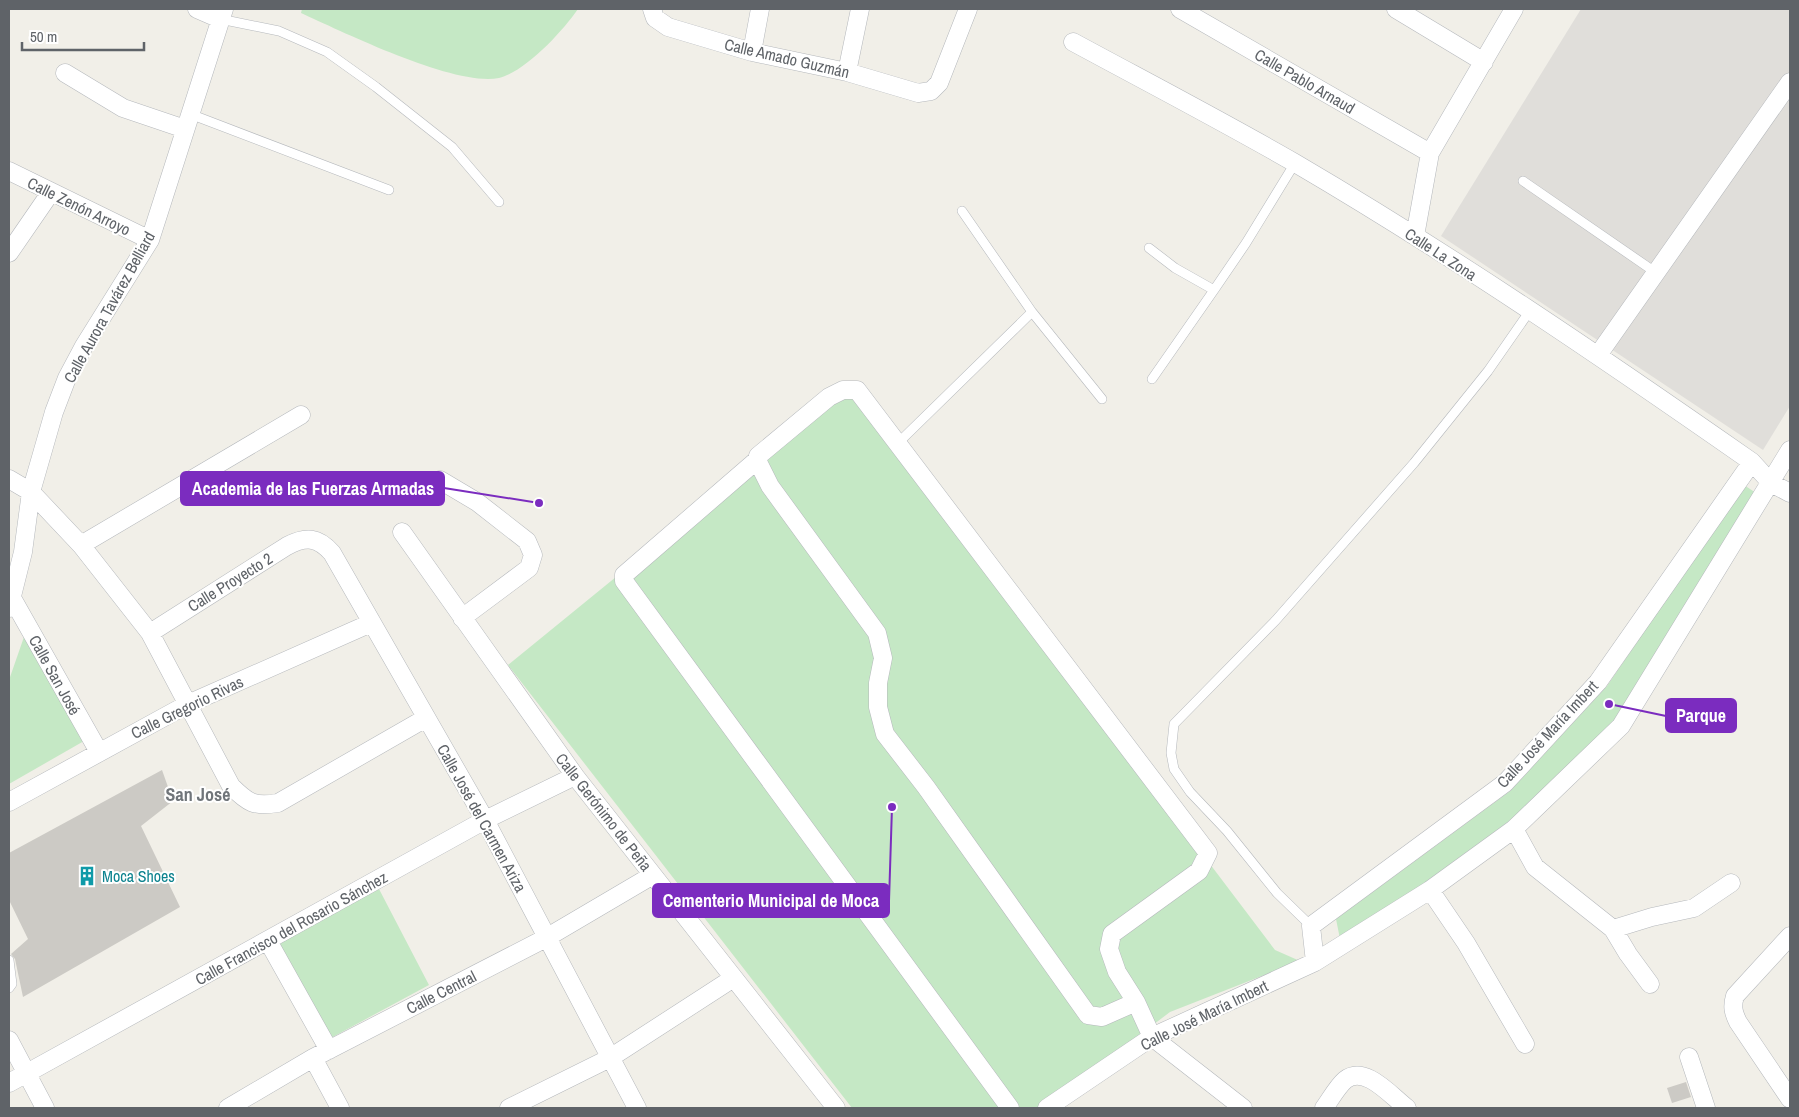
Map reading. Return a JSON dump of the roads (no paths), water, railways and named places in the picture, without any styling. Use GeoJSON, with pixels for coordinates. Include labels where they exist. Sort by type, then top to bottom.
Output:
{"type":"FeatureCollection","features":[{"type":"Feature","properties":{"kind":"street"},"geometry":{"type":"LineString","coordinates":[[196,9],[222,14]]}},
{"type":"Feature","properties":{"kind":"street","name":"Calle Amado Guzmán"},"geometry":{"type":"LineString","coordinates":[[652,9],[655,18],[668,27],[752,52],[847,72],[918,93],[931,91],[939,83],[968,9]]}},
{"type":"Feature","properties":{"kind":"street"},"geometry":{"type":"LineString","coordinates":[[752,52],[760,9]]}},
{"type":"Feature","properties":{"kind":"street"},"geometry":{"type":"LineString","coordinates":[[847,72],[860,9]]}},
{"type":"Feature","properties":{"kind":"street","name":"Calle Pablo Arnaud"},"geometry":{"type":"LineString","coordinates":[[1180,9],[1430,153]]}},
{"type":"Feature","properties":{"kind":"street"},"geometry":{"type":"LineString","coordinates":[[1396,9],[1484,62]]}},
{"type":"Feature","properties":{"kind":"street"},"geometry":{"type":"LineString","coordinates":[[1415,236],[1430,153],[1514,9]]}},
{"type":"Feature","properties":{"kind":"street","name":"Calle Aurora Tavárez Belliard"},"geometry":{"type":"LineString","coordinates":[[10,603],[23,552],[31,492],[54,412],[67,378],[84,346],[150,240],[222,14]]}},
{"type":"Feature","properties":{"kind":"street","name":"Calle La Zona"},"geometry":{"type":"LineString","coordinates":[[1073,42],[1294,163],[1415,236],[1529,312],[1598,355],[1752,462],[1771,483],[1790,493]]}},
{"type":"Feature","properties":{"kind":"street"},"geometry":{"type":"LineString","coordinates":[[65,73],[123,108],[187,122]]}},
{"type":"Feature","properties":{"kind":"street"},"geometry":{"type":"LineString","coordinates":[[1598,355],[1790,82]]}},
{"type":"Feature","properties":{"kind":"street","name":"Calle Zenón Arroyo"},"geometry":{"type":"LineString","coordinates":[[9,171],[150,240]]}},
{"type":"Feature","properties":{"kind":"street"},"geometry":{"type":"LineString","coordinates":[[9,253],[51,192]]}},
{"type":"Feature","properties":{"kind":"street"},"geometry":{"type":"LineString","coordinates":[[1010,1108],[624,581],[624,575],[757,460],[758,456],[829,397],[843,390],[857,390],[896,444],[1208,853],[1199,871],[1112,934],[1109,949],[1117,972],[1136,1002],[1152,1037],[1243,1108]]}},
{"type":"Feature","properties":{"kind":"street"},"geometry":{"type":"LineString","coordinates":[[80,545],[301,415]]}},
{"type":"Feature","properties":{"kind":"street","name":"Calle José María Imbert"},"geometry":{"type":"LineString","coordinates":[[1047,1108],[1067,1102],[1152,1037],[1315,962],[1430,890],[1514,829],[1621,726],[1790,450]]}},
{"type":"Feature","properties":{"kind":"street"},"geometry":{"type":"LineString","coordinates":[[757,460],[770,486],[877,633],[882,658],[878,683],[878,707],[885,734],[926,786],[1088,1015],[1102,1017],[1136,1002]]}},
{"type":"Feature","properties":{"kind":"street","name":"Calle José María Imbert"},"geometry":{"type":"LineString","coordinates":[[1311,926],[1505,783],[1598,682],[1752,462]]}},
{"type":"Feature","properties":{"kind":"street"},"geometry":{"type":"LineString","coordinates":[[9,479],[31,492],[80,545],[150,633],[231,786],[244,799],[260,806],[278,803],[426,718]]}},
{"type":"Feature","properties":{"kind":"street"},"geometry":{"type":"LineString","coordinates":[[440,480],[477,502],[527,541],[533,555],[529,568],[462,618]]}},
{"type":"Feature","properties":{"kind":"street","name":"Calle Gerónimo de Peña"},"geometry":{"type":"LineString","coordinates":[[402,532],[575,776],[732,979],[836,1108]]}},
{"type":"Feature","properties":{"kind":"street","name":"Calle José del Carmen Ariza"},"geometry":{"type":"LineString","coordinates":[[313,538],[324,544],[332,554],[485,820],[637,1108]]}},
{"type":"Feature","properties":{"kind":"street","name":"Calle Proyecto 2"},"geometry":{"type":"LineString","coordinates":[[150,633],[287,546],[300,540],[313,538]]}},
{"type":"Feature","properties":{"kind":"street","name":"Calle San José"},"geometry":{"type":"LineString","coordinates":[[10,603],[99,752]]}},
{"type":"Feature","properties":{"kind":"street","name":"Calle Gregorio Rivas"},"geometry":{"type":"LineString","coordinates":[[9,802],[188,704],[371,624]]}},
{"type":"Feature","properties":{"kind":"street","name":"Calle Francisco del Rosario Sánchez"},"geometry":{"type":"LineString","coordinates":[[9,1083],[268,942],[485,820],[575,776]]}},
{"type":"Feature","properties":{"kind":"street"},"geometry":{"type":"LineString","coordinates":[[1514,829],[1535,867],[1613,929],[1628,954],[1650,984]]}},
{"type":"Feature","properties":{"kind":"street","name":"Calle Central"},"geometry":{"type":"LineString","coordinates":[[228,1108],[313,1058],[546,938],[653,875]]}},
{"type":"Feature","properties":{"kind":"street"},"geometry":{"type":"LineString","coordinates":[[1613,929],[1652,917],[1694,908],[1731,883]]}},
{"type":"Feature","properties":{"kind":"street"},"geometry":{"type":"LineString","coordinates":[[1430,890],[1466,944],[1525,1044]]}},
{"type":"Feature","properties":{"kind":"street"},"geometry":{"type":"LineString","coordinates":[[1311,926],[1315,962]]}},
{"type":"Feature","properties":{"kind":"street"},"geometry":{"type":"LineString","coordinates":[[1790,936],[1735,996],[1732,1004],[1738,1022],[1790,1099]]}},
{"type":"Feature","properties":{"kind":"street"},"geometry":{"type":"LineString","coordinates":[[268,942],[329,1050]]}},
{"type":"Feature","properties":{"kind":"street"},"geometry":{"type":"LineString","coordinates":[[509,1108],[610,1058],[732,979]]}},
{"type":"Feature","properties":{"kind":"street"},"geometry":{"type":"LineString","coordinates":[[9,1040],[45,1108]]}},
{"type":"Feature","properties":{"kind":"street"},"geometry":{"type":"LineString","coordinates":[[1688,1057],[1706,1108]]}},
{"type":"Feature","properties":{"kind":"street"},"geometry":{"type":"LineString","coordinates":[[313,1058],[340,1108]]}},
{"type":"Feature","properties":{"kind":"street"},"geometry":{"type":"LineString","coordinates":[[1324,1108],[1345,1081],[1355,1075],[1366,1076],[1407,1108]]}},
{"type":"Feature","properties":{"kind":"lane"},"geometry":{"type":"LineString","coordinates":[[222,14],[279,31],[327,52],[376,87],[452,147],[499,202]]}},
{"type":"Feature","properties":{"kind":"lane"},"geometry":{"type":"LineString","coordinates":[[187,122],[389,190]]}},
{"type":"Feature","properties":{"kind":"lane"},"geometry":{"type":"LineString","coordinates":[[1152,379],[1246,243],[1294,163]]}},
{"type":"Feature","properties":{"kind":"lane"},"geometry":{"type":"LineString","coordinates":[[1523,181],[1655,272]]}},
{"type":"Feature","properties":{"kind":"lane"},"geometry":{"type":"LineString","coordinates":[[962,211],[1032,312],[1102,399]]}},
{"type":"Feature","properties":{"kind":"lane"},"geometry":{"type":"LineString","coordinates":[[1149,248],[1175,268],[1214,290]]}},
{"type":"Feature","properties":{"kind":"lane"},"geometry":{"type":"LineString","coordinates":[[896,444],[1032,312]]}},
{"type":"Feature","properties":{"kind":"lane"},"geometry":{"type":"LineString","coordinates":[[1311,926],[1277,893],[1228,831],[1190,792],[1174,768],[1171,754],[1174,724],[1276,620],[1414,463],[1488,371],[1529,312]]}},
{"type":"Feature","properties":{"kind":"lane"},"geometry":{"type":"LineString","coordinates":[[9,960],[12,984],[9,988]]}},
{"type":"Feature","properties":{"kind":"place","name":"Academia de las Fuerzas Armadas"},"geometry":{"type":"Point","coordinates":[539,503]}},
{"type":"Feature","properties":{"kind":"place","name":"Parque"},"geometry":{"type":"Point","coordinates":[1609,704]}},
{"type":"Feature","properties":{"kind":"place","name":"Cementerio Municipal de Moca"},"geometry":{"type":"Point","coordinates":[892,807]}},
{"type":"Feature","properties":{"kind":"place","name":"Moca Shoes"},"geometry":{"type":"Point","coordinates":[87,876]}},
{"type":"Feature","properties":{"kind":"district","name":"San José"},"geometry":{"type":"Point","coordinates":[198,795]}}]}
